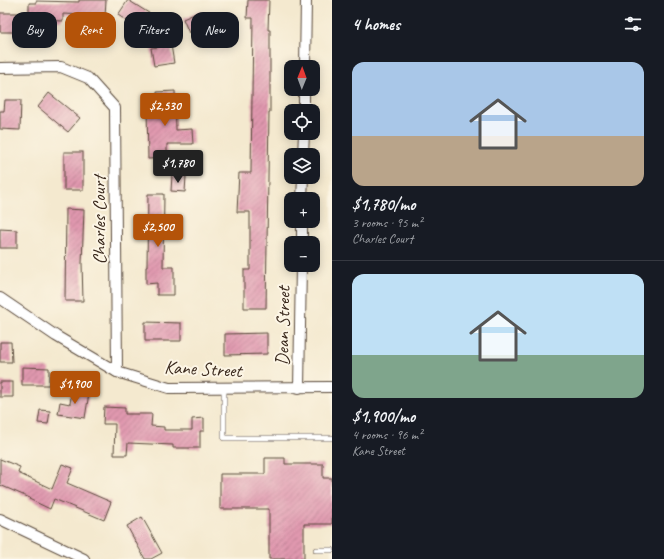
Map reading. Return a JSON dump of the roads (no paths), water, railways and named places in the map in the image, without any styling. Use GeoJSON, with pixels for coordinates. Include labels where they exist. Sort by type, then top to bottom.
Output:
{"type":"FeatureCollection","features":[{"type":"Feature","properties":{"kind":"street"},"geometry":{"type":"LineString","coordinates":[[305,60],[306,0]]}},
{"type":"Feature","properties":{"kind":"street","name":"Charles Court"},"geometry":{"type":"LineString","coordinates":[[0,68],[61,67],[88,78],[116,108],[117,372]]}},
{"type":"Feature","properties":{"kind":"street","name":"Dean Street"},"geometry":{"type":"LineString","coordinates":[[299,388],[301,272]]}},
{"type":"Feature","properties":{"kind":"street","name":"Kane Street"},"geometry":{"type":"LineString","coordinates":[[0,298],[56,336],[117,372],[169,388],[332,387]]}},
{"type":"Feature","properties":{"kind":"street"},"geometry":{"type":"LineString","coordinates":[[0,519],[84,559]]}},
{"type":"Feature","properties":{"kind":"lane"},"geometry":{"type":"LineString","coordinates":[[224,388],[224,438],[332,438]]}},
{"type":"Feature","properties":{"kind":"lane"},"geometry":{"type":"LineString","coordinates":[[316,550],[332,550]]}}]}
